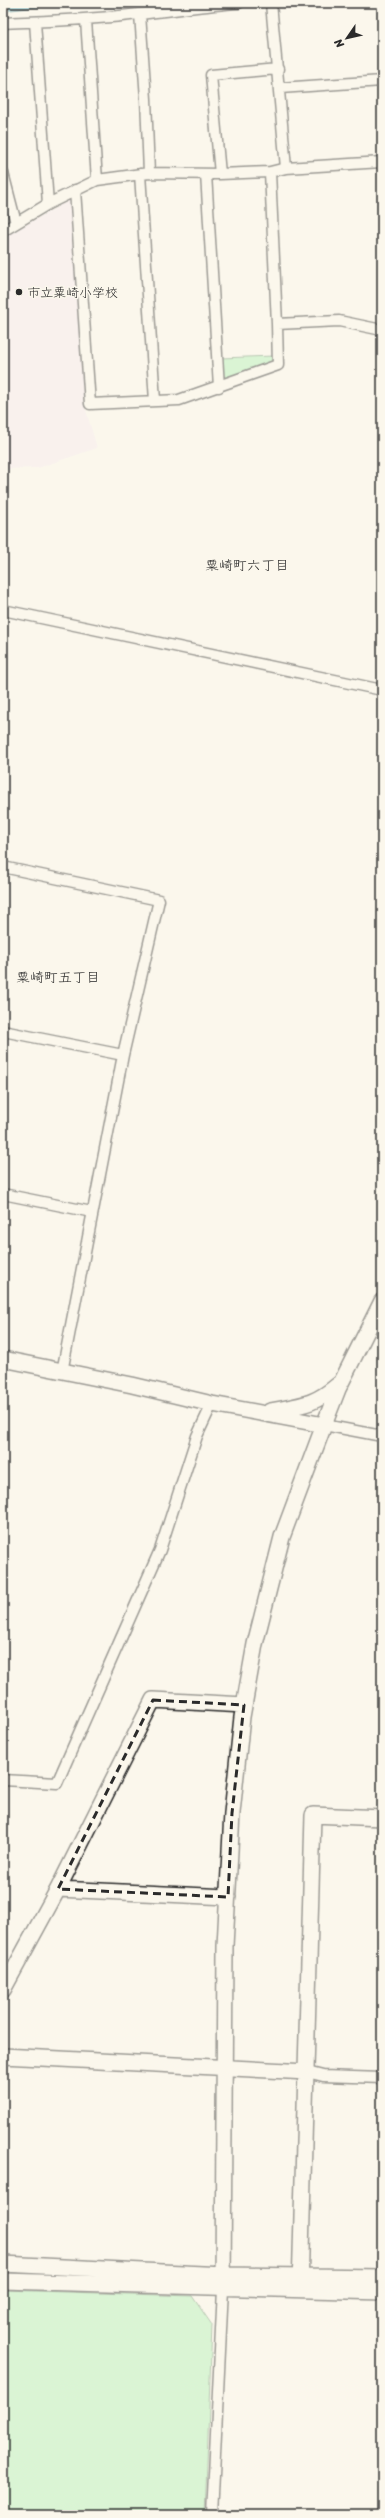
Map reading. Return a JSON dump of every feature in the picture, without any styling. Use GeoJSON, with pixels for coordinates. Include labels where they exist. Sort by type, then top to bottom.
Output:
{"type":"FeatureCollection","features":[{"type":"Feature","properties":{"kind":"street"},"geometry":{"type":"LineString","coordinates":[[3,23],[86,20],[140,14],[198,5],[239,3]]}},
{"type":"Feature","properties":{"kind":"street"},"geometry":{"type":"LineString","coordinates":[[271,3],[280,88],[286,168]]}},
{"type":"Feature","properties":{"kind":"street"},"geometry":{"type":"LineString","coordinates":[[140,14],[146,99],[144,174],[155,401]]}},
{"type":"Feature","properties":{"kind":"street"},"geometry":{"type":"LineString","coordinates":[[86,20],[96,180]]}},
{"type":"Feature","properties":{"kind":"street"},"geometry":{"type":"LineString","coordinates":[[35,22],[48,204]]}},
{"type":"Feature","properties":{"kind":"street"},"geometry":{"type":"LineString","coordinates":[[220,174],[211,75],[278,69]]}},
{"type":"Feature","properties":{"kind":"street"},"geometry":{"type":"LineString","coordinates":[[280,88],[382,81]]}},
{"type":"Feature","properties":{"kind":"street"},"geometry":{"type":"LineString","coordinates":[[3,232],[48,204],[96,180],[144,174],[220,174],[270,172],[286,168],[382,162]]}},
{"type":"Feature","properties":{"kind":"street"},"geometry":{"type":"LineString","coordinates":[[75,190],[90,404],[179,400],[278,365],[270,172]]}},
{"type":"Feature","properties":{"kind":"street"},"geometry":{"type":"LineString","coordinates":[[3,173],[16,223]]}},
{"type":"Feature","properties":{"kind":"street"},"geometry":{"type":"LineString","coordinates":[[206,174],[219,387]]}},
{"type":"Feature","properties":{"kind":"street"},"geometry":{"type":"LineString","coordinates":[[277,324],[339,321],[382,330]]}},
{"type":"Feature","properties":{"kind":"street"},"geometry":{"type":"LineString","coordinates":[[3,610],[382,690]]}},
{"type":"Feature","properties":{"kind":"street"},"geometry":{"type":"LineString","coordinates":[[3,867],[159,900],[123,1055],[115,1106],[92,1212],[62,1372]]}},
{"type":"Feature","properties":{"kind":"street"},"geometry":{"type":"LineString","coordinates":[[3,1031],[123,1055]]}},
{"type":"Feature","properties":{"kind":"street"},"geometry":{"type":"LineString","coordinates":[[3,1194],[92,1212]]}},
{"type":"Feature","properties":{"kind":"street"},"geometry":{"type":"LineString","coordinates":[[212,2515],[223,2282],[224,2069],[228,1897],[232,1813],[244,1705],[255,1644],[282,1537],[341,1382],[382,1301]]}},
{"type":"Feature","properties":{"kind":"street"},"geometry":{"type":"LineString","coordinates":[[3,1359],[132,1385],[212,1404],[263,1412],[382,1436]]}},
{"type":"Feature","properties":{"kind":"street"},"geometry":{"type":"LineString","coordinates":[[263,1412],[310,1404],[325,1396],[341,1382]]}},
{"type":"Feature","properties":{"kind":"street"},"geometry":{"type":"LineString","coordinates":[[3,1780],[57,1783],[160,1550],[197,1436],[212,1404]]}},
{"type":"Feature","properties":{"kind":"street"},"geometry":{"type":"LineString","coordinates":[[3,1990],[58,1889],[153,1700],[244,1705]]}},
{"type":"Feature","properties":{"kind":"street"},"geometry":{"type":"LineString","coordinates":[[301,2282],[314,1815],[382,1818]]}},
{"type":"Feature","properties":{"kind":"street"},"geometry":{"type":"LineString","coordinates":[[58,1889],[228,1897]]}},
{"type":"Feature","properties":{"kind":"street"},"geometry":{"type":"LineString","coordinates":[[3,2056],[224,2069],[307,2072],[323,2076],[382,2078]]}},
{"type":"Feature","properties":{"kind":"street"},"geometry":{"type":"LineString","coordinates":[[3,2264],[223,2282]]}},
{"type":"Feature","properties":{"kind":"street"},"geometry":{"type":"LineString","coordinates":[[3,2281],[301,2282],[382,2277]]}},
{"type":"Feature","properties":{"kind":"street"},"geometry":{"type":"LineString","coordinates":[[301,2282],[382,2292]]}},
{"type":"Feature","properties":{"kind":"highlighted area"},"geometry":{"type":"Polygon","coordinates":[[[153,1700],[244,1705],[232,1813],[228,1897],[58,1889],[153,1700]]]}},
{"type":"Feature","properties":{"kind":"shaded area"},"geometry":{"type":"Polygon","coordinates":[[[73,198],[86,410],[97,448],[38,468],[3,469],[3,238],[73,198]]]}},
{"type":"Feature","properties":{"kind":"green space"},"geometry":{"type":"Polygon","coordinates":[[[273,356],[271,364],[227,378],[222,376],[221,358],[273,356]]]}},
{"type":"Feature","properties":{"kind":"green space"},"geometry":{"type":"Polygon","coordinates":[[[3,2290],[192,2296],[212,2325],[205,2515],[3,2515],[3,2290]]]}},
{"type":"Feature","properties":{"kind":"water"},"geometry":{"type":"Polygon","coordinates":[[[3,3],[72,3],[3,11],[3,3]]]}},
{"type":"Feature","properties":{"kind":"place","name":"市立粟崎小学校"},"geometry":{"type":"Point","coordinates":[19,292]}},
{"type":"Feature","properties":{"kind":"district","name":"粟崎町六丁目"},"geometry":{"type":"Point","coordinates":[247,565]}},
{"type":"Feature","properties":{"kind":"district","name":"粟崎町五丁目"},"geometry":{"type":"Point","coordinates":[58,977]}}]}
